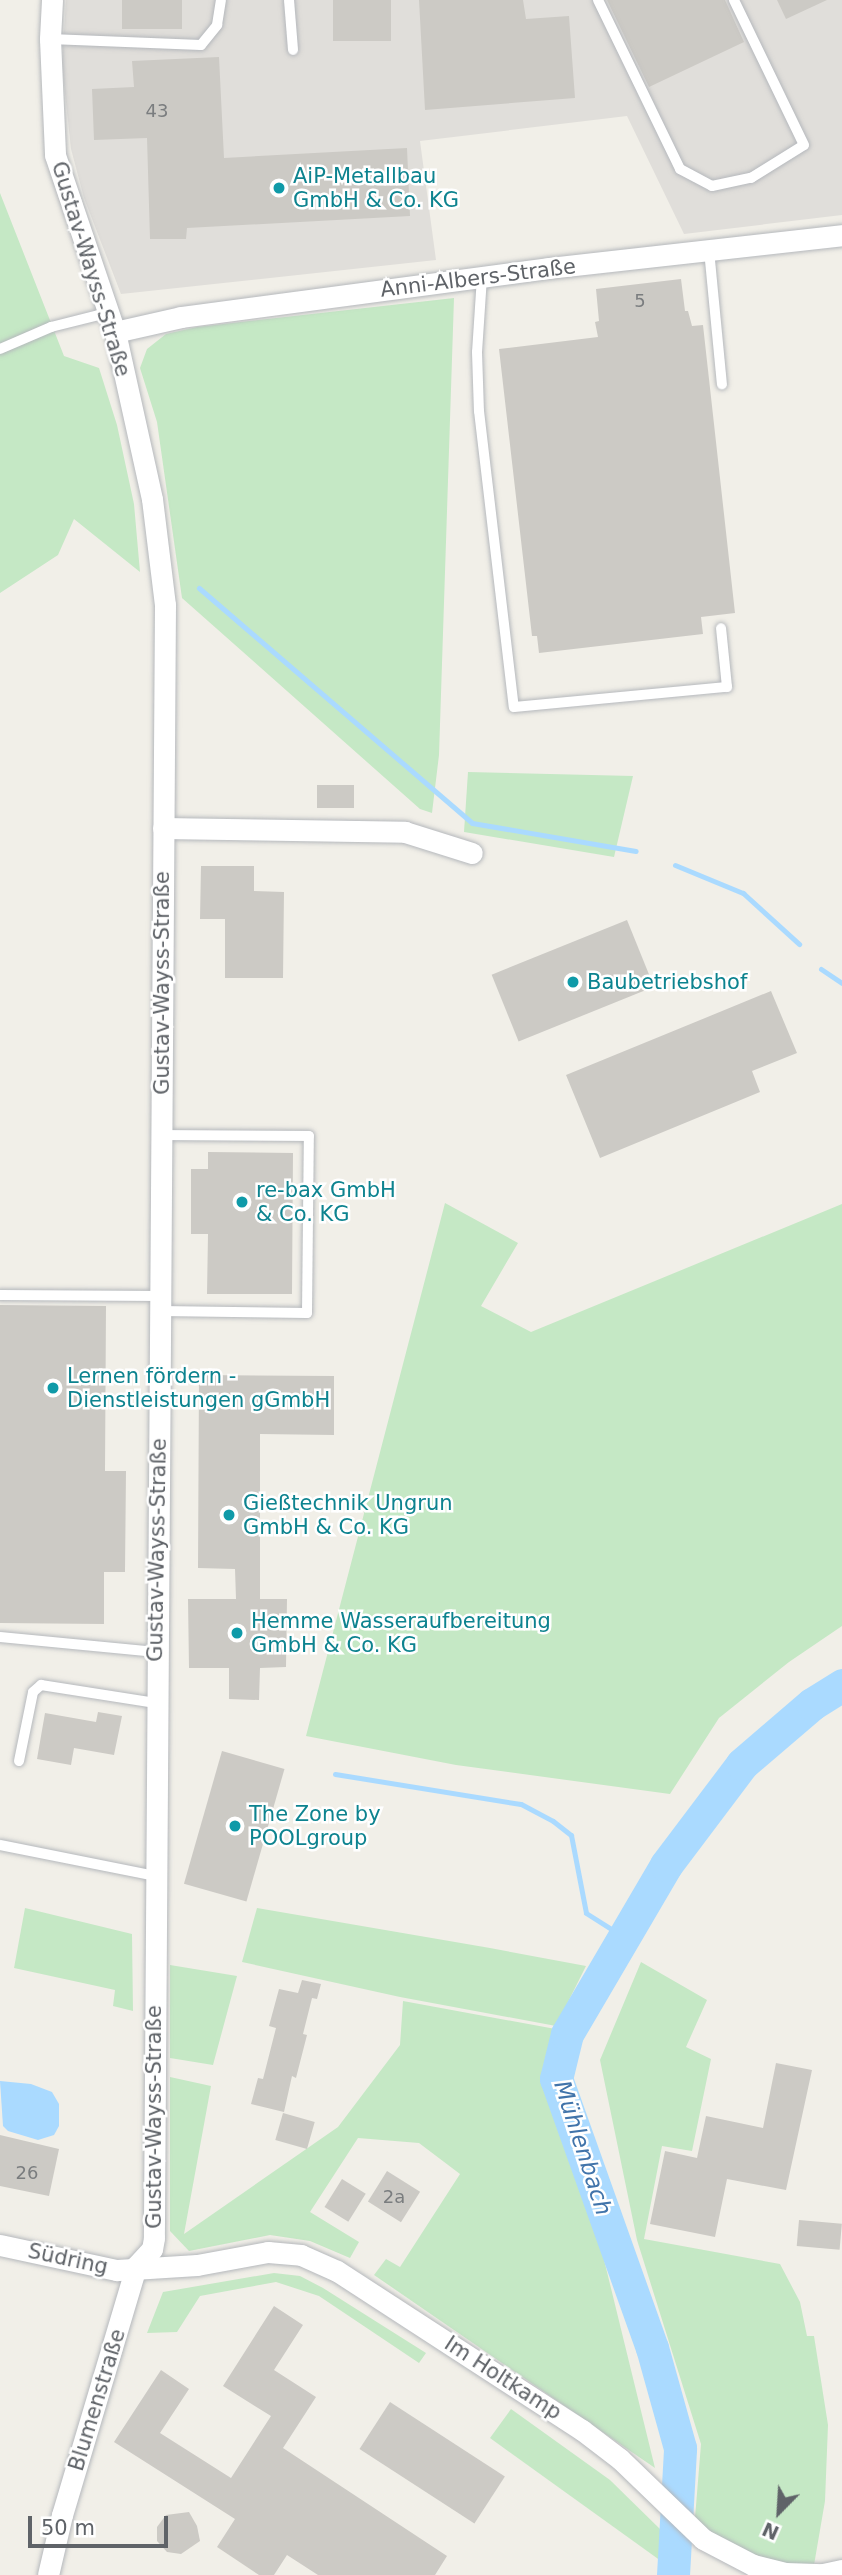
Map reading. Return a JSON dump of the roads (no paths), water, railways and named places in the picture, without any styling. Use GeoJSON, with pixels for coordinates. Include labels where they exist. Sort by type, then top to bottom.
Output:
{"type":"FeatureCollection","features":[{"type":"Feature","properties":{"kind":"street","name":"Gustav-Wayss-Straße"},"geometry":{"type":"LineString","coordinates":[[52,0],[50,38],[55,155],[111,322],[152,499],[165,605],[154,2238],[152,2249],[136,2266]]}},
{"type":"Feature","properties":{"kind":"street","name":"Anni-Albers-Straße"},"geometry":{"type":"LineString","coordinates":[[111,322],[181,317],[482,277],[842,235]]}},
{"type":"Feature","properties":{"kind":"street"},"geometry":{"type":"LineString","coordinates":[[163,828],[405,832],[472,853]]}},
{"type":"Feature","properties":{"kind":"street","name":"Südring"},"geometry":{"type":"LineString","coordinates":[[0,2245],[117,2270],[136,2266]]}},
{"type":"Feature","properties":{"kind":"street","name":"Im Holtkamp"},"geometry":{"type":"LineString","coordinates":[[136,2266],[156,2269],[197,2265],[268,2252],[301,2255],[337,2271],[582,2430],[620,2459],[703,2539],[753,2565],[785,2573],[823,2574],[842,2570]]}},
{"type":"Feature","properties":{"kind":"street","name":"Blumenstraße"},"geometry":{"type":"LineString","coordinates":[[48,2575],[62,2515],[136,2266]]}},
{"type":"Feature","properties":{"kind":"lane"},"geometry":{"type":"LineString","coordinates":[[50,38],[201,45],[217,25],[221,0]]}},
{"type":"Feature","properties":{"kind":"lane"},"geometry":{"type":"LineString","coordinates":[[289,0],[293,50]]}},
{"type":"Feature","properties":{"kind":"lane"},"geometry":{"type":"LineString","coordinates":[[598,0],[680,169],[712,186],[751,178],[804,145],[734,0]]}},
{"type":"Feature","properties":{"kind":"lane"},"geometry":{"type":"LineString","coordinates":[[709,250],[722,384]]}},
{"type":"Feature","properties":{"kind":"lane"},"geometry":{"type":"LineString","coordinates":[[482,277],[477,352],[479,411],[514,707],[727,687],[721,628]]}},
{"type":"Feature","properties":{"kind":"lane"},"geometry":{"type":"LineString","coordinates":[[0,349],[51,327],[111,322]]}},
{"type":"Feature","properties":{"kind":"lane"},"geometry":{"type":"LineString","coordinates":[[0,1296],[307,1312],[309,1136],[161,1135]]}},
{"type":"Feature","properties":{"kind":"lane"},"geometry":{"type":"LineString","coordinates":[[0,1637],[156,1652]]}},
{"type":"Feature","properties":{"kind":"lane"},"geometry":{"type":"LineString","coordinates":[[19,1761],[33,1692],[41,1685],[156,1703]]}},
{"type":"Feature","properties":{"kind":"lane"},"geometry":{"type":"LineString","coordinates":[[0,1845],[155,1876]]}},
{"type":"Feature","properties":{"kind":"water"},"geometry":{"type":"Polygon","coordinates":[[[0,2081],[31,2084],[52,2092],[59,2104],[59,2126],[54,2135],[38,2140],[8,2131],[3,2126],[0,2081]]]}},
{"type":"Feature","properties":{"kind":"waterway"},"geometry":{"type":"LineString","coordinates":[[199,588],[472,823],[636,851]]}},
{"type":"Feature","properties":{"kind":"waterway"},"geometry":{"type":"LineString","coordinates":[[675,865],[743,893],[799,944]]}},
{"type":"Feature","properties":{"kind":"waterway"},"geometry":{"type":"LineString","coordinates":[[821,969],[842,983]]}},
{"type":"Feature","properties":{"kind":"waterway","name":"Mühlenbach"},"geometry":{"type":"LineString","coordinates":[[673,2575],[680,2448],[652,2348],[556,2079],[567,2034],[666,1865],[742,1764],[812,1704],[842,1685]]}},
{"type":"Feature","properties":{"kind":"waterway"},"geometry":{"type":"LineString","coordinates":[[335,1774],[521,1804],[553,1821],[571,1835],[586,1913],[624,1937]]}},
{"type":"Feature","properties":{"kind":"place","name":"AiP-Metallbau GmbH & Co. KG"},"geometry":{"type":"Point","coordinates":[279,188]}},
{"type":"Feature","properties":{"kind":"place","name":"Baubetriebshof"},"geometry":{"type":"Point","coordinates":[573,982]}},
{"type":"Feature","properties":{"kind":"place","name":"re-bax GmbH & Co. KG"},"geometry":{"type":"Point","coordinates":[242,1202]}},
{"type":"Feature","properties":{"kind":"place","name":"Lernen fördern - Dienstleistungen gGmbH"},"geometry":{"type":"Point","coordinates":[53,1388]}},
{"type":"Feature","properties":{"kind":"place","name":"Gießtechnik Ungrun GmbH & Co. KG"},"geometry":{"type":"Point","coordinates":[229,1515]}},
{"type":"Feature","properties":{"kind":"place","name":"Hemme Wasseraufbereitung GmbH & Co. KG"},"geometry":{"type":"Point","coordinates":[237,1633]}},
{"type":"Feature","properties":{"kind":"place","name":"The Zone by POOLgroup"},"geometry":{"type":"Point","coordinates":[235,1826]}}]}
